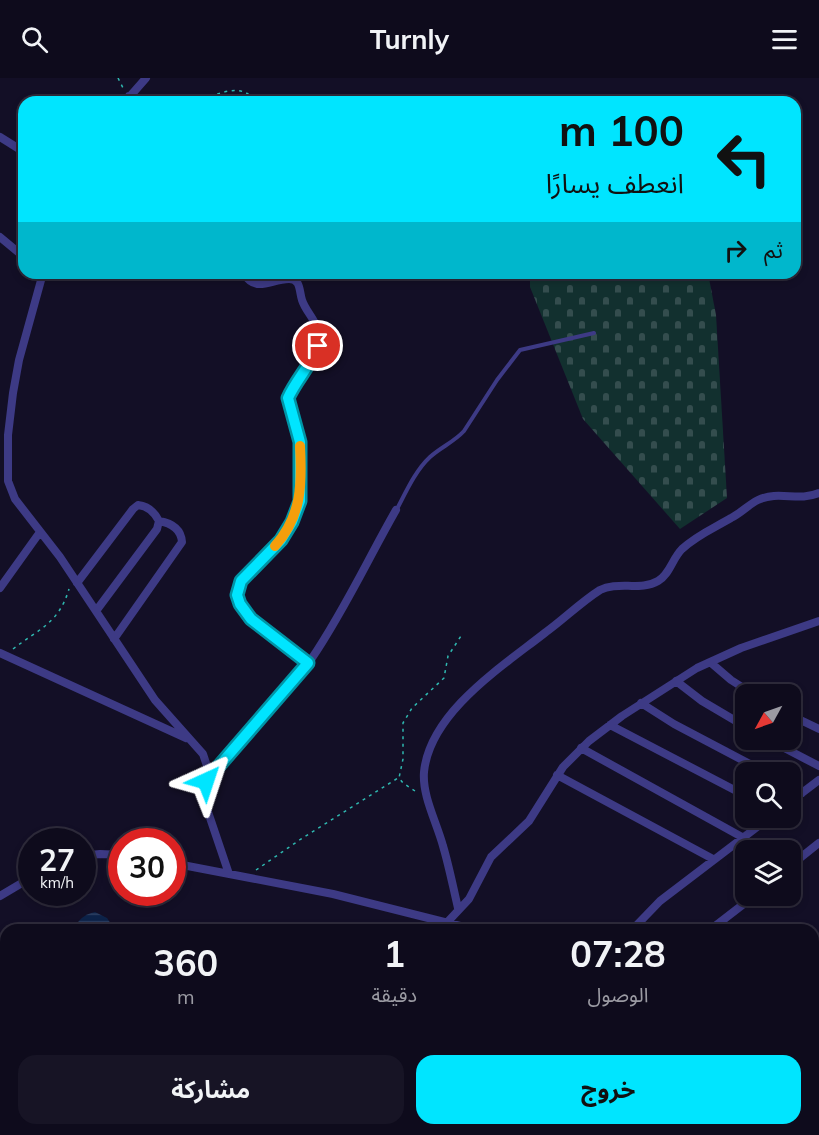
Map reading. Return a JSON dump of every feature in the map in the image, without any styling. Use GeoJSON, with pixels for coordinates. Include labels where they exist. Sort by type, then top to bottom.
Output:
{"type":"FeatureCollection","features":[{"type":"Feature","properties":{"kind":"street"},"geometry":{"type":"LineString","coordinates":[[130,96],[146,78]]}},
{"type":"Feature","properties":{"kind":"street"},"geometry":{"type":"LineString","coordinates":[[0,137],[18,148]]}},
{"type":"Feature","properties":{"kind":"street"},"geometry":{"type":"LineString","coordinates":[[0,237],[18,252]]}},
{"type":"Feature","properties":{"kind":"street"},"geometry":{"type":"LineString","coordinates":[[41,279],[19,360],[8,435],[8,481],[15,499],[60,557],[155,700],[203,754],[208,769],[206,803],[229,874]]}},
{"type":"Feature","properties":{"kind":"street"},"geometry":{"type":"LineString","coordinates":[[248,279],[257,285],[291,279],[296,281],[303,305],[317,326],[319,335],[315,356],[288,398],[300,442],[300,501],[292,522],[281,540],[241,581],[237,595],[240,604],[251,619],[308,663]]}},
{"type":"Feature","properties":{"kind":"street"},"geometry":{"type":"LineString","coordinates":[[458,908],[424,772],[431,745],[440,729],[461,703],[481,684],[601,590],[656,582],[666,574],[676,556],[696,537],[733,517],[757,500],[777,495],[805,498],[819,493]]}},
{"type":"Feature","properties":{"kind":"street"},"geometry":{"type":"LineString","coordinates":[[75,580],[138,506],[145,507],[159,521],[176,528],[182,542],[114,639]]}},
{"type":"Feature","properties":{"kind":"street"},"geometry":{"type":"LineString","coordinates":[[206,781],[308,663],[342,609],[396,510]]}},
{"type":"Feature","properties":{"kind":"street"},"geometry":{"type":"LineString","coordinates":[[96,611],[157,529],[159,521]]}},
{"type":"Feature","properties":{"kind":"street"},"geometry":{"type":"LineString","coordinates":[[0,588],[40,532]]}},
{"type":"Feature","properties":{"kind":"street"},"geometry":{"type":"LineString","coordinates":[[444,924],[474,891],[491,857],[529,821],[557,775],[581,748],[641,703],[710,662],[774,635],[819,621]]}},
{"type":"Feature","properties":{"kind":"street"},"geometry":{"type":"LineString","coordinates":[[2,654],[189,740]]}},
{"type":"Feature","properties":{"kind":"street"},"geometry":{"type":"LineString","coordinates":[[710,662],[737,684]]}},
{"type":"Feature","properties":{"kind":"street"},"geometry":{"type":"LineString","coordinates":[[676,681],[702,701],[735,720]]}},
{"type":"Feature","properties":{"kind":"street"},"geometry":{"type":"LineString","coordinates":[[641,703],[674,724],[746,762]]}},
{"type":"Feature","properties":{"kind":"street"},"geometry":{"type":"LineString","coordinates":[[801,720],[819,729]]}},
{"type":"Feature","properties":{"kind":"street"},"geometry":{"type":"LineString","coordinates":[[610,725],[735,790]]}},
{"type":"Feature","properties":{"kind":"street"},"geometry":{"type":"LineString","coordinates":[[581,748],[742,837]]}},
{"type":"Feature","properties":{"kind":"street"},"geometry":{"type":"LineString","coordinates":[[788,750],[819,766]]}},
{"type":"Feature","properties":{"kind":"street"},"geometry":{"type":"LineString","coordinates":[[557,775],[713,859]]}},
{"type":"Feature","properties":{"kind":"street"},"geometry":{"type":"LineString","coordinates":[[802,793],[817,783]]}},
{"type":"Feature","properties":{"kind":"street"},"geometry":{"type":"LineString","coordinates":[[638,924],[660,901],[755,828]]}},
{"type":"Feature","properties":{"kind":"street"},"geometry":{"type":"LineString","coordinates":[[801,857],[819,843]]}},
{"type":"Feature","properties":{"kind":"street"},"geometry":{"type":"LineString","coordinates":[[186,866],[333,894],[456,924]]}},
{"type":"Feature","properties":{"kind":"street"},"geometry":{"type":"LineString","coordinates":[[0,896],[18,885]]}},
{"type":"Feature","properties":{"kind":"street"},"geometry":{"type":"LineString","coordinates":[[718,924],[741,906]]}},
{"type":"Feature","properties":{"kind":"lane"},"geometry":{"type":"LineString","coordinates":[[396,510],[414,477],[428,459],[464,431],[496,380],[520,350],[594,333]]}},
{"type":"Feature","properties":{"kind":"path"},"geometry":{"type":"LineString","coordinates":[[218,96],[240,90],[251,96]]}},
{"type":"Feature","properties":{"kind":"path"},"geometry":{"type":"LineString","coordinates":[[2,654],[40,631],[54,619],[75,580]]}},
{"type":"Feature","properties":{"kind":"path"},"geometry":{"type":"LineString","coordinates":[[246,877],[301,839],[399,778],[403,759],[403,723],[412,708],[444,678],[448,656],[461,636]]}},
{"type":"Feature","properties":{"kind":"path"},"geometry":{"type":"LineString","coordinates":[[399,778],[403,783],[429,799]]}},
{"type":"Feature","properties":{"kind":"green space"},"geometry":{"type":"Polygon","coordinates":[[[530,279],[709,279],[716,315],[727,498],[680,529],[583,419],[530,287],[530,279]]]}},
{"type":"Feature","properties":{"kind":"water"},"geometry":{"type":"Polygon","coordinates":[[[95,912],[107,918],[111,924],[77,924],[88,914],[95,912]]]}},
{"type":"Feature","properties":{"kind":"slow traffic"},"geometry":{"type":"LineString","coordinates":[[275,546],[292,522],[300,501],[300,446]]}},
{"type":"Feature","properties":{"kind":"route"},"geometry":{"type":"LineString","coordinates":[[206,781],[308,663],[251,619],[240,604],[237,595],[241,581],[281,540],[292,522],[300,501],[300,442],[288,398],[315,356],[318,346]]}}]}
